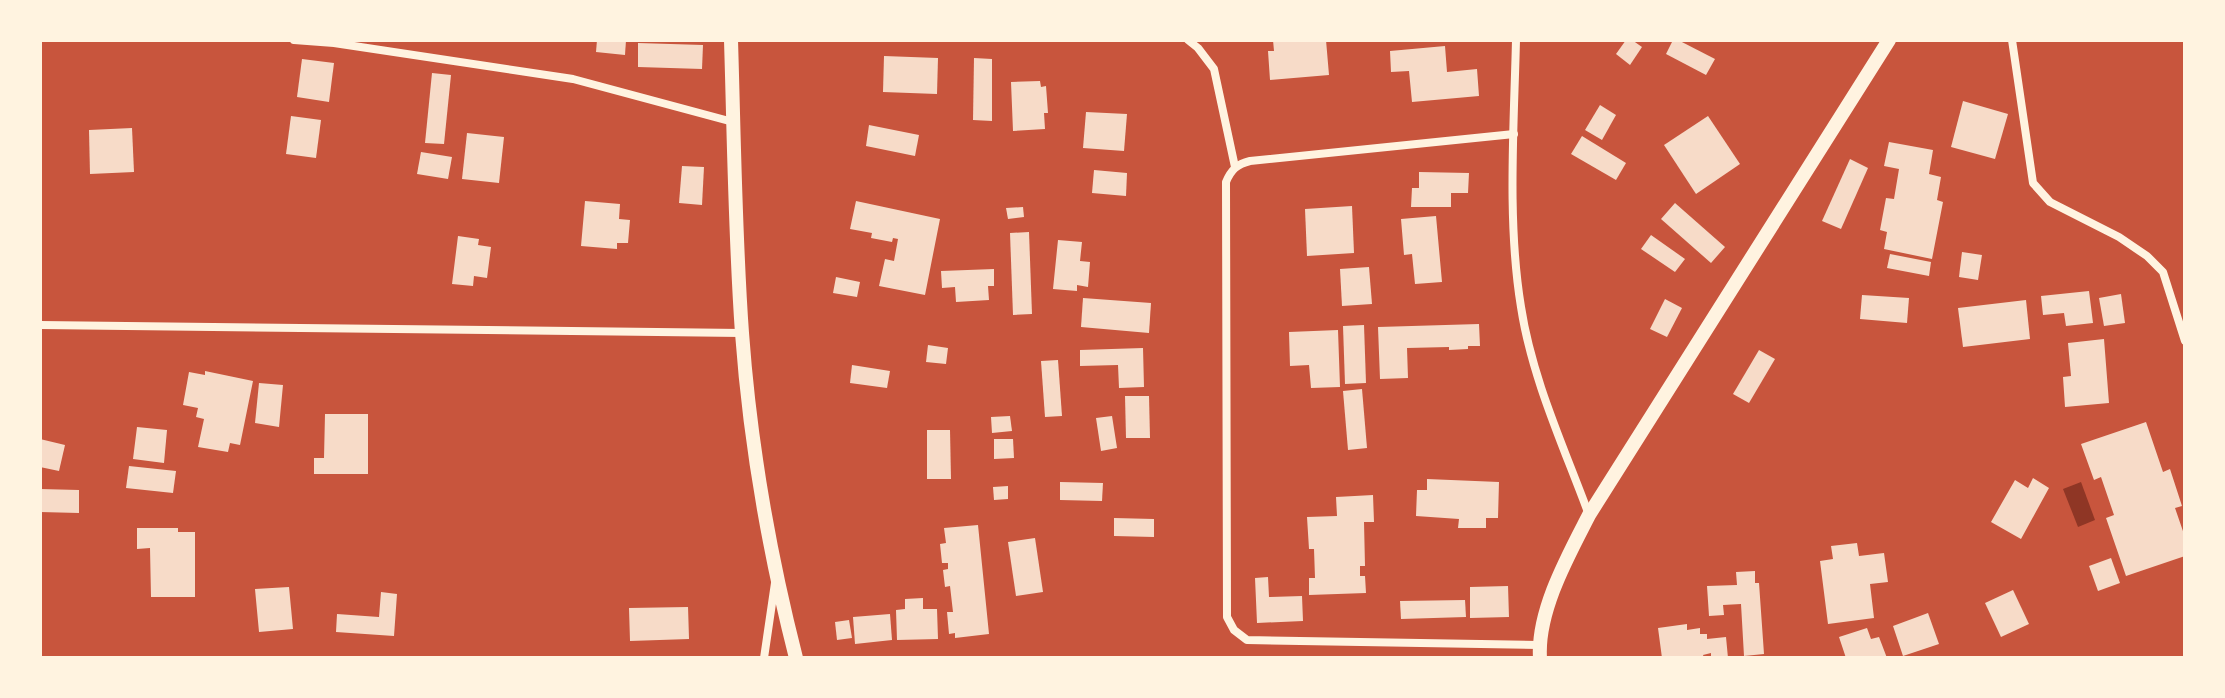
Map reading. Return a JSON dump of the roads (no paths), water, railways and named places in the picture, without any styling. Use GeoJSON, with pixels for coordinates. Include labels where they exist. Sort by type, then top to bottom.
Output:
{"type":"FeatureCollection","features":[{"type":"Feature","properties":{"kind":"street"},"geometry":{"type":"LineString","coordinates":[[294,40],[334,41],[573,79],[733,122]]}},
{"type":"Feature","properties":{"kind":"street"},"geometry":{"type":"LineString","coordinates":[[731,40],[742,333],[755,449],[776,578],[796,658]]}},
{"type":"Feature","properties":{"kind":"street"},"geometry":{"type":"LineString","coordinates":[[1188,40],[1214,69],[1235,167]]}},
{"type":"Feature","properties":{"kind":"street"},"geometry":{"type":"LineString","coordinates":[[1516,40],[1514,243],[1521,307],[1534,366],[1589,515]]}},
{"type":"Feature","properties":{"kind":"street"},"geometry":{"type":"LineString","coordinates":[[1514,134],[1250,161],[1235,167],[1229,174],[1226,182],[1227,617],[1234,630],[1247,640],[1539,651],[1548,608],[1589,515],[1889,40]]}},
{"type":"Feature","properties":{"kind":"street"},"geometry":{"type":"LineString","coordinates":[[2012,40],[2033,183],[2050,202],[2119,237],[2147,256],[2163,272],[2185,341]]}},
{"type":"Feature","properties":{"kind":"street"},"geometry":{"type":"LineString","coordinates":[[40,325],[742,333]]}},
{"type":"Feature","properties":{"kind":"street"},"geometry":{"type":"LineString","coordinates":[[764,658],[776,578]]}}]}
